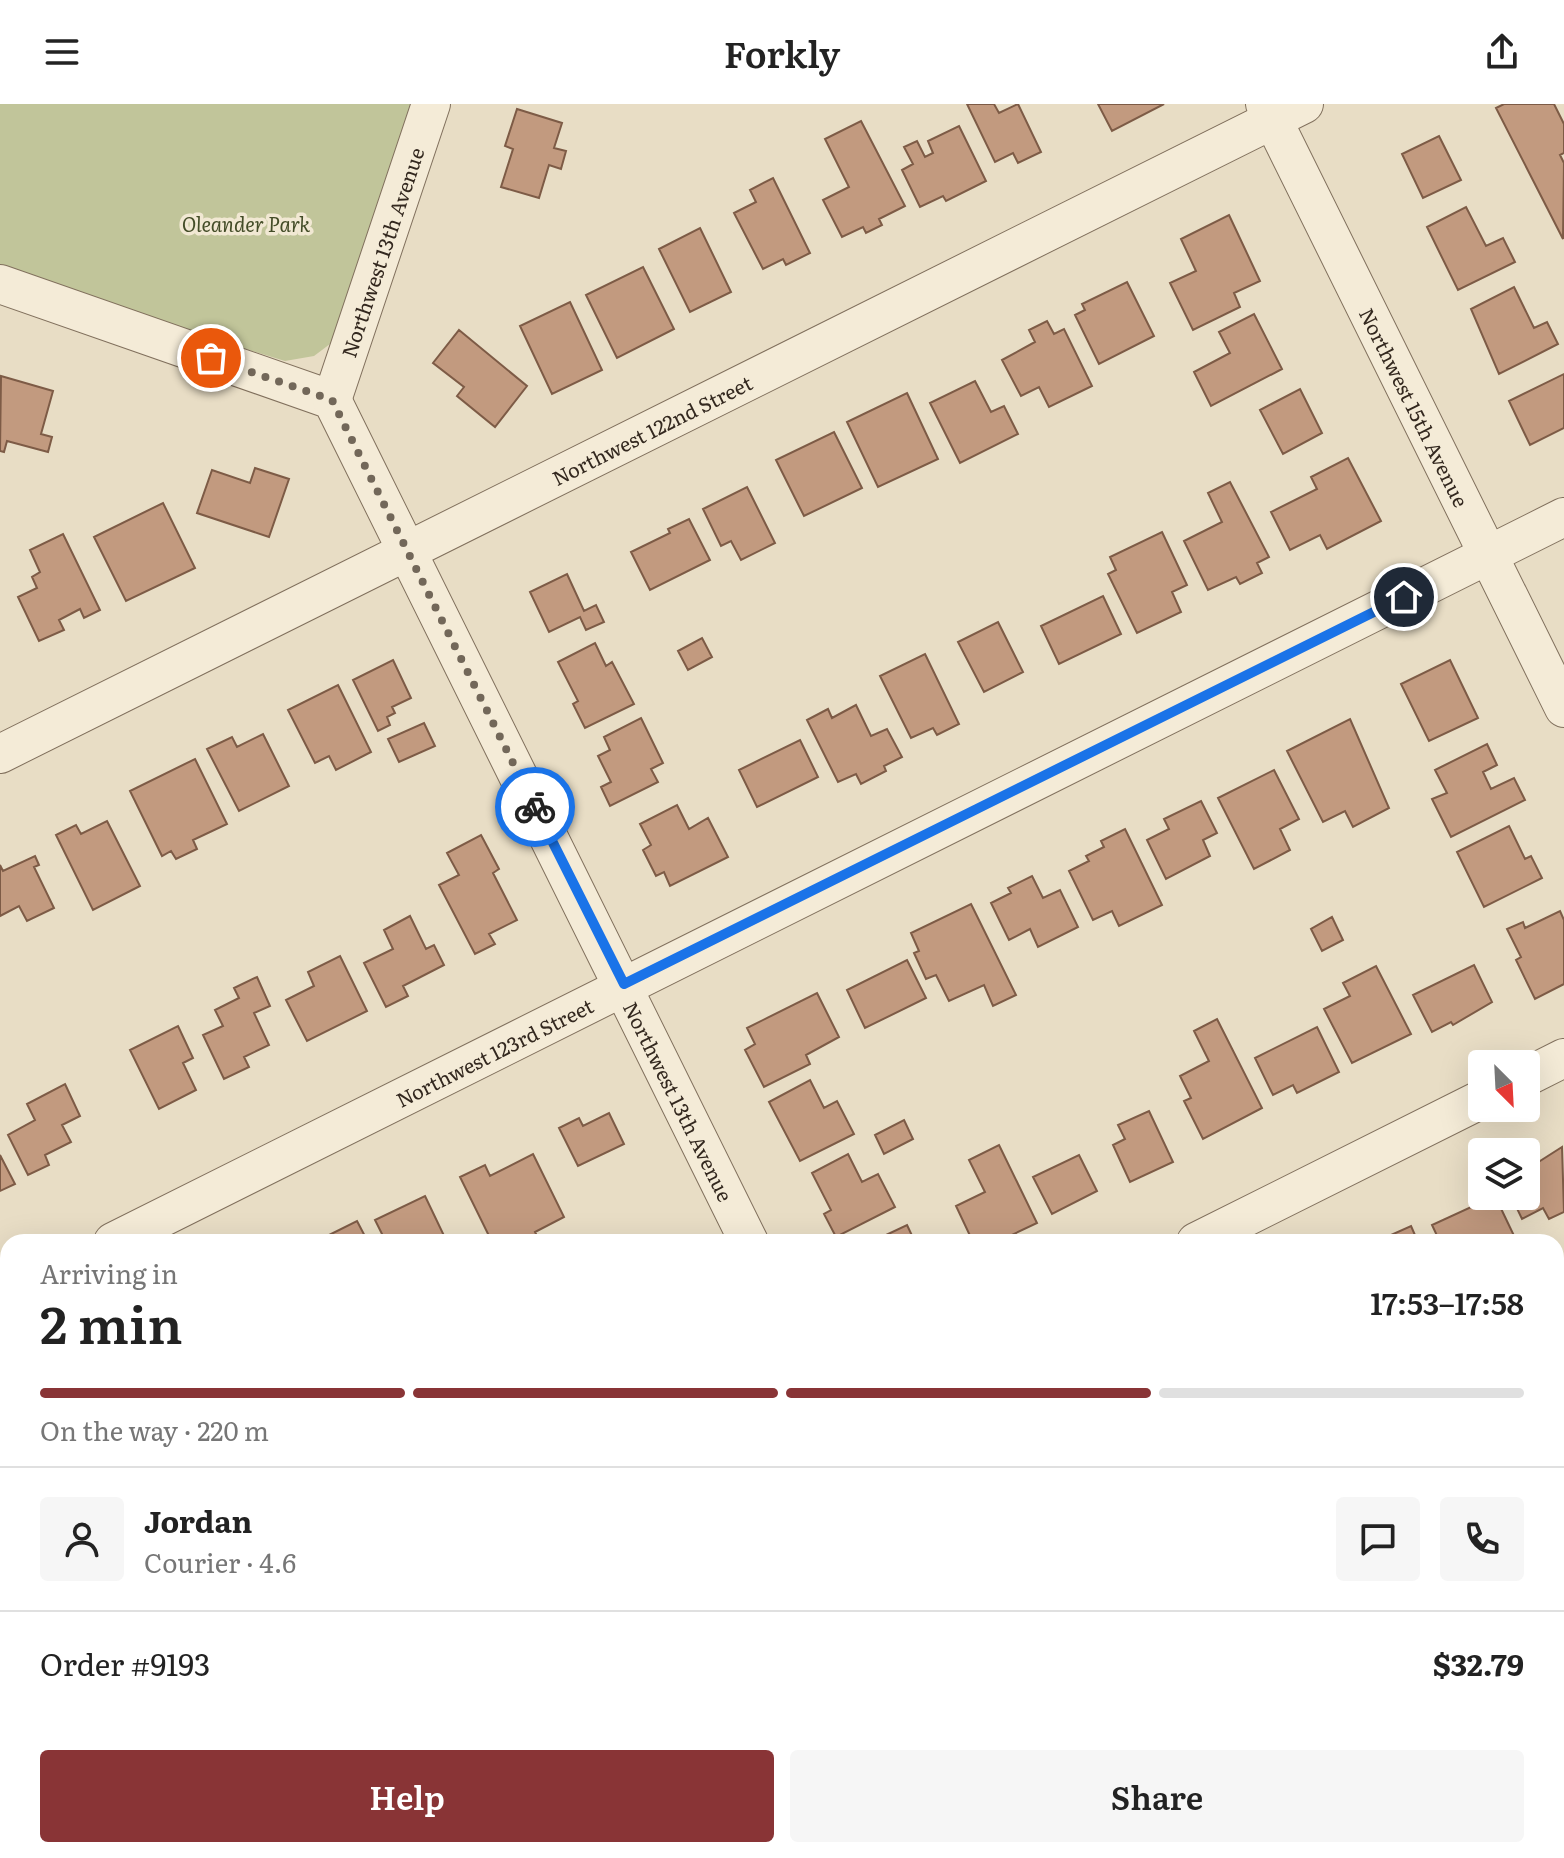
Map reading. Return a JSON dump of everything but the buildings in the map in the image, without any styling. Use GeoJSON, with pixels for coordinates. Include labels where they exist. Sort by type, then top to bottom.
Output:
{"type":"FeatureCollection","features":[{"type":"Feature","properties":{"kind":"street","name":"Northwest 13th Avenue"},"geometry":{"type":"LineString","coordinates":[[431,104],[332,400],[624,984],[745,1234]]}},
{"type":"Feature","properties":{"kind":"street","name":"Northwest 122nd Street"},"geometry":{"type":"LineString","coordinates":[[0,754],[1281,109]]}},
{"type":"Feature","properties":{"kind":"street","name":"Northwest 15th Avenue"},"geometry":{"type":"LineString","coordinates":[[1281,109],[1488,555],[1564,708]]}},
{"type":"Feature","properties":{"kind":"street"},"geometry":{"type":"LineString","coordinates":[[0,284],[332,400]]}},
{"type":"Feature","properties":{"kind":"street","name":"Northwest 123rd Street"},"geometry":{"type":"LineString","coordinates":[[129,1234],[1564,517]]}},
{"type":"Feature","properties":{"kind":"street"},"geometry":{"type":"LineString","coordinates":[[1540,1070],[1564,1058]]}},
{"type":"Feature","properties":{"kind":"street"},"geometry":{"type":"LineString","coordinates":[[1212,1234],[1468,1106]]}},
{"type":"Feature","properties":{"kind":"green space","name":"Oleander Park"},"geometry":{"type":"Polygon","coordinates":[[[0,104],[413,104],[334,341],[314,356],[285,361],[0,274],[0,104]]]}},
{"type":"Feature","properties":{"kind":"way so far"},"geometry":{"type":"LineString","coordinates":[[211,358],[332,400],[535,807]]}},
{"type":"Feature","properties":{"kind":"route"},"geometry":{"type":"LineString","coordinates":[[535,807],[624,984],[1404,597]]}}]}
